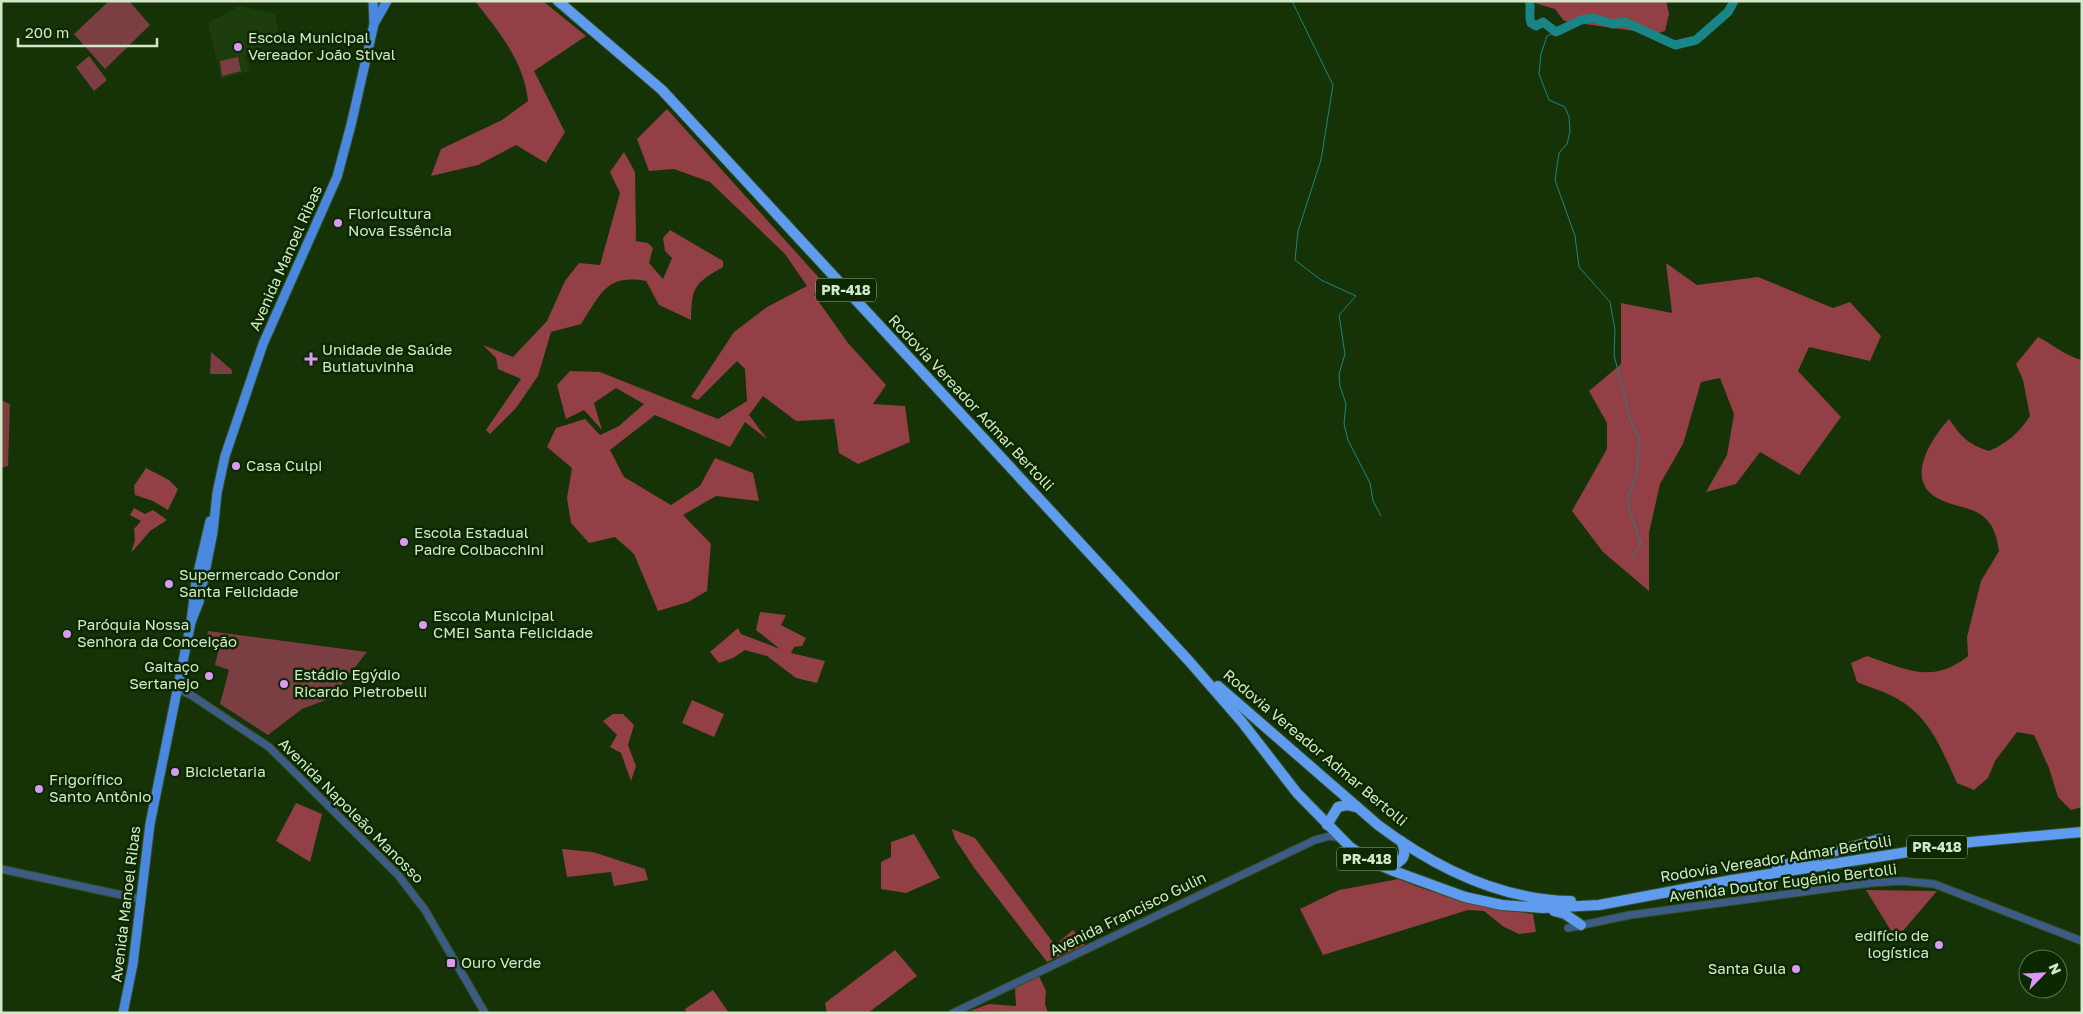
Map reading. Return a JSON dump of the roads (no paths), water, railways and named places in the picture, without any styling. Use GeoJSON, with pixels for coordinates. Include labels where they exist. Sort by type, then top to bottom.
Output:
{"type":"FeatureCollection","features":[{"type":"Feature","properties":{"kind":"highway","name":"Rodovia Vereador Admar Bertolli"},"geometry":{"type":"LineString","coordinates":[[558,1],[662,90],[1189,661],[1242,722],[1297,793],[1340,838],[1358,853],[1381,866],[1476,900],[1513,907],[1543,908],[1599,905],[1732,880],[1991,839],[2082,832]]}},
{"type":"Feature","properties":{"kind":"highway","name":"Rodovia Vereador Admar Bertolli"},"geometry":{"type":"LineString","coordinates":[[1189,661],[1359,809],[1401,841],[1468,878],[1520,896],[1568,901],[1625,900]]}},
{"type":"Feature","properties":{"kind":"highway"},"geometry":{"type":"LineString","coordinates":[[1327,825],[1338,807],[1347,805],[1359,809]]}},
{"type":"Feature","properties":{"kind":"highway"},"geometry":{"type":"LineString","coordinates":[[1732,880],[1880,839]]}},
{"type":"Feature","properties":{"kind":"highway"},"geometry":{"type":"LineString","coordinates":[[1381,866],[1394,865],[1402,861],[1405,854],[1401,841]]}},
{"type":"Feature","properties":{"kind":"highway"},"geometry":{"type":"LineString","coordinates":[[1543,908],[1568,916],[1581,925]]}},
{"type":"Feature","properties":{"kind":"highway"},"geometry":{"type":"LineString","coordinates":[[1568,916],[1570,922],[1568,928]]}},
{"type":"Feature","properties":{"kind":"main road","name":"Avenida Manoel Ribas"},"geometry":{"type":"LineString","coordinates":[[123,1013],[132,972],[150,824],[191,622],[194,590],[225,456],[260,350],[337,176],[351,125],[374,24],[373,1]]}},
{"type":"Feature","properties":{"kind":"main road","name":"Avenida Manoel Ribas"},"geometry":{"type":"LineString","coordinates":[[374,24],[387,1]]}},
{"type":"Feature","properties":{"kind":"main road","name":"Avenida Manoel Ribas"},"geometry":{"type":"LineString","coordinates":[[191,622],[197,607],[215,523],[216,500]]}},
{"type":"Feature","properties":{"kind":"main road"},"geometry":{"type":"LineString","coordinates":[[206,538],[208,544],[207,562]]}},
{"type":"Feature","properties":{"kind":"street","name":"Avenida Napoleão Manosso"},"geometry":{"type":"LineString","coordinates":[[177,689],[191,695],[269,747],[398,875],[420,902],[485,1013]]}},
{"type":"Feature","properties":{"kind":"street","name":"Avenida Francisco Gulin"},"geometry":{"type":"LineString","coordinates":[[1315,840],[1327,825]]}},
{"type":"Feature","properties":{"kind":"street","name":"Avenida Francisco Gulin"},"geometry":{"type":"LineString","coordinates":[[953,1013],[1315,840],[1330,836],[1340,838]]}},
{"type":"Feature","properties":{"kind":"street"},"geometry":{"type":"LineString","coordinates":[[1,869],[140,899]]}},
{"type":"Feature","properties":{"kind":"street","name":"Avenida Doutor Eugênio Bertolli"},"geometry":{"type":"LineString","coordinates":[[1568,928],[1630,915],[1836,888],[1908,882],[1941,886],[2082,941]]}},
{"type":"Feature","properties":{"kind":"waterway"},"geometry":{"type":"LineString","coordinates":[[1292,1],[1333,85],[1321,160],[1298,231],[1295,260],[1321,280],[1356,296],[1339,315],[1345,354],[1339,374],[1340,386],[1346,404],[1344,424],[1348,440],[1370,483],[1373,501],[1381,516]]}},
{"type":"Feature","properties":{"kind":"waterway"},"geometry":{"type":"LineString","coordinates":[[1529,1],[1531,23],[1536,26],[1543,22],[1556,32],[1581,20],[1593,18],[1613,24],[1625,22],[1675,45],[1696,40],[1728,12],[1734,1]]}},
{"type":"Feature","properties":{"kind":"waterway"},"geometry":{"type":"LineString","coordinates":[[1556,32],[1547,36],[1541,54],[1539,74],[1549,100],[1565,107],[1569,117],[1570,131],[1567,144],[1559,153],[1555,180],[1575,236],[1579,267],[1610,302],[1615,330],[1614,355],[1630,419],[1639,439],[1637,471],[1627,502],[1641,544],[1631,558]]}},
{"type":"Feature","properties":{"kind":"place","name":"Escola Municipal Vereador João Stival"},"geometry":{"type":"Point","coordinates":[238,47]}},
{"type":"Feature","properties":{"kind":"place","name":"Floricultura Nova Essência"},"geometry":{"type":"Point","coordinates":[338,223]}},
{"type":"Feature","properties":{"kind":"place","name":"Unidade de Saúde Butiatuvinha"},"geometry":{"type":"Point","coordinates":[311,359]}},
{"type":"Feature","properties":{"kind":"place","name":"Casa Culpi"},"geometry":{"type":"Point","coordinates":[236,466]}},
{"type":"Feature","properties":{"kind":"place","name":"Escola Estadual Padre Colbacchini"},"geometry":{"type":"Point","coordinates":[404,542]}},
{"type":"Feature","properties":{"kind":"place","name":"Supermercado Condor Santa Felicidade"},"geometry":{"type":"Point","coordinates":[169,584]}},
{"type":"Feature","properties":{"kind":"place","name":"Escola Municipal CMEI Santa Felicidade"},"geometry":{"type":"Point","coordinates":[423,625]}},
{"type":"Feature","properties":{"kind":"place","name":"Paróquia Nossa Senhora da Conceição"},"geometry":{"type":"Point","coordinates":[67,634]}},
{"type":"Feature","properties":{"kind":"place","name":"Gaitaço Sertanejo"},"geometry":{"type":"Point","coordinates":[209,676]}},
{"type":"Feature","properties":{"kind":"place","name":"Estádio Egýdio Ricardo Pietrobelli"},"geometry":{"type":"Point","coordinates":[284,684]}},
{"type":"Feature","properties":{"kind":"place","name":"Bicicletaria"},"geometry":{"type":"Point","coordinates":[175,772]}},
{"type":"Feature","properties":{"kind":"place","name":"Frigorífico Santo Antônio"},"geometry":{"type":"Point","coordinates":[39,789]}},
{"type":"Feature","properties":{"kind":"place","name":"edifício de logística"},"geometry":{"type":"Point","coordinates":[1939,945]}},
{"type":"Feature","properties":{"kind":"place","name":"Ouro Verde"},"geometry":{"type":"Point","coordinates":[451,963]}},
{"type":"Feature","properties":{"kind":"place","name":"Santa Gula"},"geometry":{"type":"Point","coordinates":[1796,969]}}]}
